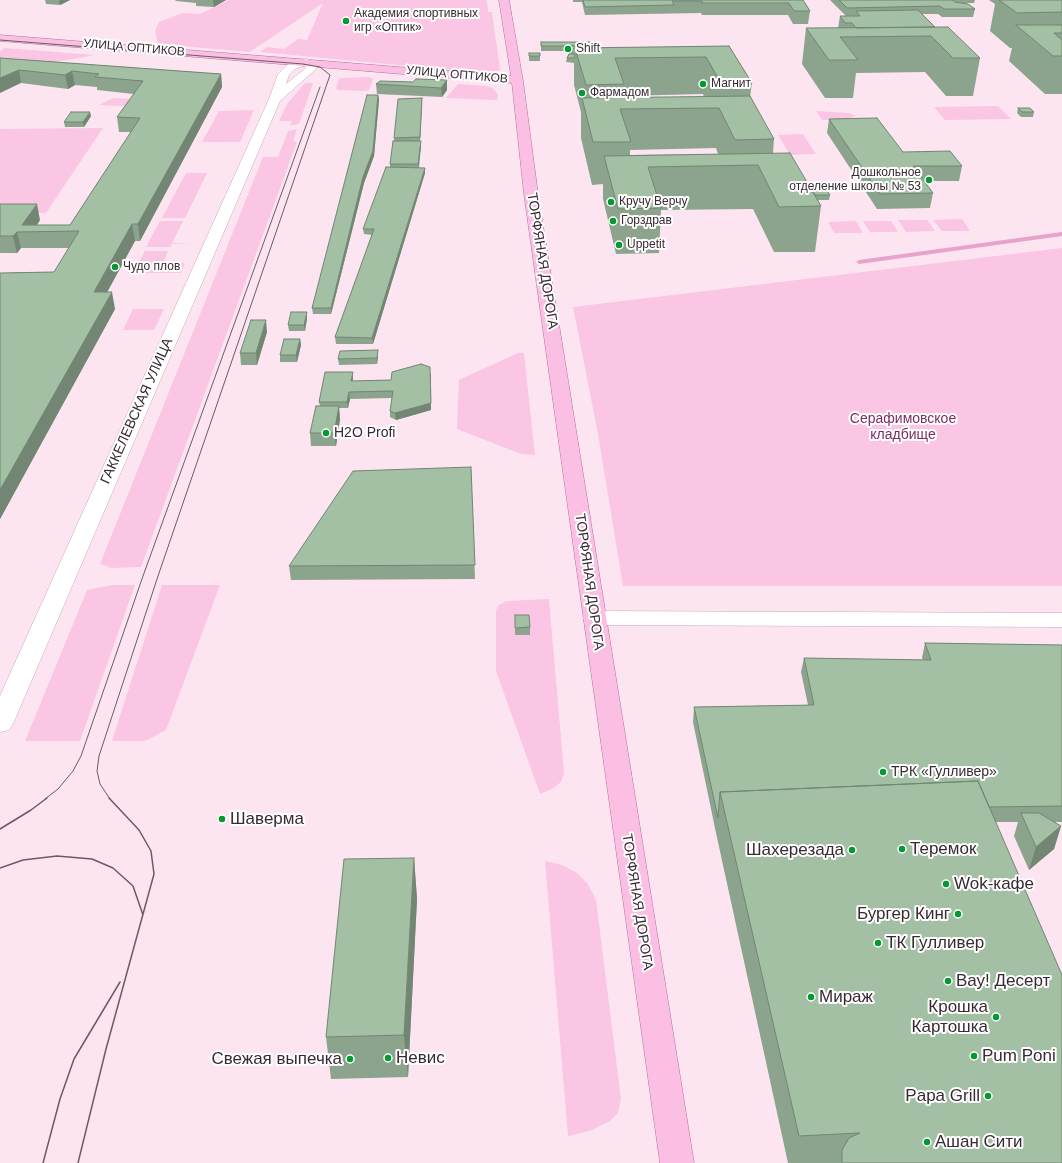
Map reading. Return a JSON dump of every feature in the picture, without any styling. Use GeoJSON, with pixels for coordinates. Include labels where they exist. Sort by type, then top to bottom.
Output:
{"type":"FeatureCollection","features":[{"type":"Feature","properties":{"kind":"main road","name":"ТОРФЯНАЯ ДОРОГА"},"geometry":{"type":"LineString","coordinates":[[504,0],[517,81],[531,194],[594,618],[677,1163]]}},
{"type":"Feature","properties":{"kind":"main road","name":"УЛИЦА ОПТИКОВ"},"geometry":{"type":"LineString","coordinates":[[0,38],[500,81],[517,81]]}},
{"type":"Feature","properties":{"kind":"main road","name":"УЛИЦА ОПТИКОВ"},"geometry":{"type":"LineString","coordinates":[[0,44],[291,67],[309,65]]}},
{"type":"Feature","properties":{"kind":"street","name":"ГАККЕЛЕВСКАЯ УЛИЦА"},"geometry":{"type":"LineString","coordinates":[[275,99],[309,65]]}},
{"type":"Feature","properties":{"kind":"street","name":"ГАККЕЛЕВСКАЯ УЛИЦА"},"geometry":{"type":"LineString","coordinates":[[0,724],[275,99],[284,74],[291,67]]}},
{"type":"Feature","properties":{"kind":"street"},"geometry":{"type":"LineString","coordinates":[[594,618],[1062,620]]}},
{"type":"Feature","properties":{"kind":"green space"},"geometry":{"type":"Polygon","coordinates":[[[229,0],[487,0],[488,12],[492,12],[500,70],[482,73],[260,52],[267,47],[284,49],[298,39],[307,40],[323,3],[250,52],[158,44],[155,31],[159,22],[183,13],[200,14],[229,0]]]}},
{"type":"Feature","properties":{"kind":"green space"},"geometry":{"type":"Polygon","coordinates":[[[5,48],[95,55],[55,62],[0,58],[0,51],[5,48]]]}},
{"type":"Feature","properties":{"kind":"green space"},"geometry":{"type":"Polygon","coordinates":[[[369,77],[373,79],[369,90],[366,91],[338,90],[336,88],[339,79],[341,78],[369,77]]]}},
{"type":"Feature","properties":{"kind":"green space"},"geometry":{"type":"Polygon","coordinates":[[[305,83],[313,83],[299,124],[290,126],[292,121],[279,121],[287,104],[305,83]]]}},
{"type":"Feature","properties":{"kind":"green space"},"geometry":{"type":"Polygon","coordinates":[[[458,84],[488,86],[494,89],[498,95],[497,100],[446,98],[458,84]]]}},
{"type":"Feature","properties":{"kind":"green space"},"geometry":{"type":"Polygon","coordinates":[[[113,98],[133,99],[129,104],[123,106],[99,105],[113,98]]]}},
{"type":"Feature","properties":{"kind":"green space"},"geometry":{"type":"Polygon","coordinates":[[[998,106],[1011,119],[945,120],[934,107],[998,106]]]}},
{"type":"Feature","properties":{"kind":"green space"},"geometry":{"type":"Polygon","coordinates":[[[254,110],[240,142],[202,142],[219,111],[254,110]]]}},
{"type":"Feature","properties":{"kind":"green space"},"geometry":{"type":"Polygon","coordinates":[[[816,111],[849,113],[856,116],[844,120],[822,120],[816,111]]]}},
{"type":"Feature","properties":{"kind":"green space"},"geometry":{"type":"Polygon","coordinates":[[[103,128],[46,213],[0,213],[0,129],[103,128]]]}},
{"type":"Feature","properties":{"kind":"green space"},"geometry":{"type":"Polygon","coordinates":[[[297,129],[293,141],[297,142],[141,567],[111,568],[100,564],[263,157],[278,157],[288,131],[297,129]]]}},
{"type":"Feature","properties":{"kind":"green space"},"geometry":{"type":"Polygon","coordinates":[[[803,134],[816,154],[790,155],[778,135],[803,134]]]}},
{"type":"Feature","properties":{"kind":"green space"},"geometry":{"type":"Polygon","coordinates":[[[186,173],[207,173],[185,218],[162,218],[186,173]]]}},
{"type":"Feature","properties":{"kind":"green space"},"geometry":{"type":"Polygon","coordinates":[[[962,219],[970,231],[942,231],[933,220],[962,219]]]}},
{"type":"Feature","properties":{"kind":"green space"},"geometry":{"type":"Polygon","coordinates":[[[898,220],[927,220],[935,231],[906,232],[898,220]]]}},
{"type":"Feature","properties":{"kind":"green space"},"geometry":{"type":"Polygon","coordinates":[[[160,221],[183,221],[172,243],[194,244],[172,244],[170,247],[146,247],[160,221]]]}},
{"type":"Feature","properties":{"kind":"green space"},"geometry":{"type":"Polygon","coordinates":[[[856,221],[863,233],[834,233],[828,222],[856,221]]]}},
{"type":"Feature","properties":{"kind":"green space"},"geometry":{"type":"Polygon","coordinates":[[[863,221],[891,221],[898,232],[870,232],[863,221]]]}},
{"type":"Feature","properties":{"kind":"green space","name":"Серафимовское кладбище"},"geometry":{"type":"Polygon","coordinates":[[[1062,248],[1062,586],[623,586],[598,434],[573,307],[1062,248]]]}},
{"type":"Feature","properties":{"kind":"green space"},"geometry":{"type":"Polygon","coordinates":[[[145,251],[168,251],[163,263],[185,263],[181,273],[133,273],[145,251]]]}},
{"type":"Feature","properties":{"kind":"green space"},"geometry":{"type":"Polygon","coordinates":[[[133,309],[164,309],[154,330],[123,330],[133,309]]]}},
{"type":"Feature","properties":{"kind":"green space"},"geometry":{"type":"Polygon","coordinates":[[[518,353],[524,353],[535,455],[521,454],[457,429],[459,380],[518,353]]]}},
{"type":"Feature","properties":{"kind":"green space"},"geometry":{"type":"Polygon","coordinates":[[[112,585],[135,585],[80,741],[25,741],[87,590],[112,585]]]}},
{"type":"Feature","properties":{"kind":"green space"},"geometry":{"type":"Polygon","coordinates":[[[162,585],[220,585],[166,730],[145,741],[112,741],[162,585]]]}},
{"type":"Feature","properties":{"kind":"green space"},"geometry":{"type":"Polygon","coordinates":[[[549,599],[564,773],[561,782],[552,789],[540,794],[496,671],[496,610],[499,605],[506,601],[549,599]]]}},
{"type":"Feature","properties":{"kind":"green space"},"geometry":{"type":"Polygon","coordinates":[[[545,861],[562,865],[577,873],[588,884],[596,900],[621,1099],[618,1113],[610,1121],[590,1131],[568,1136],[545,861]]]}},
{"type":"Feature","properties":{"kind":"building"},"geometry":{"type":"Polygon","coordinates":[[[583,0],[672,0],[674,5],[585,7],[583,0]]]}},
{"type":"Feature","properties":{"kind":"building"},"geometry":{"type":"Polygon","coordinates":[[[674,0],[803,0],[810,11],[794,11],[789,3],[702,3],[702,1],[674,0]]]}},
{"type":"Feature","properties":{"kind":"building"},"geometry":{"type":"Polygon","coordinates":[[[839,0],[952,0],[955,2],[968,4],[975,9],[944,9],[940,6],[847,8],[839,0]]]}},
{"type":"Feature","properties":{"kind":"building"},"geometry":{"type":"Polygon","coordinates":[[[999,0],[1062,0],[1062,12],[1017,13],[999,0]]]}},
{"type":"Feature","properties":{"kind":"building"},"geometry":{"type":"Polygon","coordinates":[[[918,10],[935,27],[856,28],[852,23],[845,23],[840,16],[860,16],[856,11],[918,10]]]}},
{"type":"Feature","properties":{"kind":"building"},"geometry":{"type":"Polygon","coordinates":[[[1016,25],[1062,25],[1062,33],[1054,33],[1062,40],[1062,56],[1053,56],[1016,25]]]}},
{"type":"Feature","properties":{"kind":"building"},"geometry":{"type":"Polygon","coordinates":[[[948,27],[980,58],[953,58],[931,36],[840,37],[858,60],[829,60],[806,28],[948,27]]]}},
{"type":"Feature","properties":{"kind":"building"},"geometry":{"type":"Polygon","coordinates":[[[541,42],[595,42],[596,46],[541,46],[541,42]]]}},
{"type":"Feature","properties":{"kind":"building"},"geometry":{"type":"Polygon","coordinates":[[[570,46],[579,46],[581,48],[571,49],[570,46]]]}},
{"type":"Feature","properties":{"kind":"building"},"geometry":{"type":"Polygon","coordinates":[[[729,46],[752,83],[721,83],[706,57],[615,58],[624,84],[586,85],[575,48],[729,46]]]}},
{"type":"Feature","properties":{"kind":"building"},"geometry":{"type":"Polygon","coordinates":[[[529,53],[540,53],[540,56],[529,56],[529,53]]]}},
{"type":"Feature","properties":{"kind":"building"},"geometry":{"type":"Polygon","coordinates":[[[569,54],[575,54],[574,58],[567,58],[569,54]]]}},
{"type":"Feature","properties":{"kind":"building"},"geometry":{"type":"Polygon","coordinates":[[[0,58],[221,74],[138,224],[132,224],[94,292],[112,292],[0,490],[0,273],[54,272],[79,231],[17,232],[13,236],[0,236],[0,204],[37,204],[22,225],[70,225],[140,118],[117,117],[143,81],[95,77],[99,74],[72,71],[65,75],[19,70],[0,78],[0,58]]]}},
{"type":"Feature","properties":{"kind":"building"},"geometry":{"type":"Polygon","coordinates":[[[416,79],[447,80],[441,88],[376,84],[380,81],[413,82],[416,79]]]}},
{"type":"Feature","properties":{"kind":"building"},"geometry":{"type":"Polygon","coordinates":[[[367,95],[378,95],[373,151],[363,177],[331,308],[312,308],[367,95]]]}},
{"type":"Feature","properties":{"kind":"building"},"geometry":{"type":"Polygon","coordinates":[[[750,96],[774,139],[735,140],[719,108],[620,109],[631,142],[593,142],[582,98],[750,96]]]}},
{"type":"Feature","properties":{"kind":"building"},"geometry":{"type":"Polygon","coordinates":[[[422,98],[420,137],[394,138],[398,99],[422,98]]]}},
{"type":"Feature","properties":{"kind":"building"},"geometry":{"type":"Polygon","coordinates":[[[1018,108],[1030,108],[1034,112],[1022,112],[1018,108]]]}},
{"type":"Feature","properties":{"kind":"building"},"geometry":{"type":"Polygon","coordinates":[[[71,112],[90,112],[83,122],[64,122],[71,112]]]}},
{"type":"Feature","properties":{"kind":"building"},"geometry":{"type":"Polygon","coordinates":[[[877,118],[903,152],[950,151],[962,166],[913,166],[933,193],[880,194],[829,119],[877,118]]]}},
{"type":"Feature","properties":{"kind":"building"},"geometry":{"type":"Polygon","coordinates":[[[393,141],[421,141],[418,164],[390,164],[393,141]]]}},
{"type":"Feature","properties":{"kind":"building"},"geometry":{"type":"Polygon","coordinates":[[[790,153],[821,206],[779,207],[758,165],[648,167],[661,208],[618,209],[604,156],[790,153]]]}},
{"type":"Feature","properties":{"kind":"building"},"geometry":{"type":"Polygon","coordinates":[[[386,167],[425,168],[372,338],[335,337],[374,229],[363,229],[386,167]]]}},
{"type":"Feature","properties":{"kind":"building"},"geometry":{"type":"Polygon","coordinates":[[[811,189],[826,189],[830,195],[815,195],[811,189]]]}},
{"type":"Feature","properties":{"kind":"building"},"geometry":{"type":"Polygon","coordinates":[[[291,312],[307,312],[304,325],[288,325],[291,312]]]}},
{"type":"Feature","properties":{"kind":"building"},"geometry":{"type":"Polygon","coordinates":[[[251,320],[266,320],[256,353],[240,353],[251,320]]]}},
{"type":"Feature","properties":{"kind":"building"},"geometry":{"type":"Polygon","coordinates":[[[284,339],[300,339],[296,355],[280,355],[284,339]]]}},
{"type":"Feature","properties":{"kind":"building"},"geometry":{"type":"Polygon","coordinates":[[[378,350],[377,358],[338,359],[340,351],[378,350]]]}},
{"type":"Feature","properties":{"kind":"building"},"geometry":{"type":"Polygon","coordinates":[[[421,364],[430,367],[431,403],[395,413],[390,411],[393,391],[349,392],[347,402],[319,402],[325,372],[353,372],[351,381],[391,380],[392,372],[421,364]]]}},
{"type":"Feature","properties":{"kind":"building"},"geometry":{"type":"Polygon","coordinates":[[[316,406],[339,406],[334,433],[310,433],[316,406]]]}},
{"type":"Feature","properties":{"kind":"building"},"geometry":{"type":"Polygon","coordinates":[[[471,467],[475,565],[289,566],[353,471],[471,467]]]}},
{"type":"Feature","properties":{"kind":"building"},"geometry":{"type":"Polygon","coordinates":[[[515,615],[529,615],[530,627],[515,628],[515,615]]]}},
{"type":"Feature","properties":{"kind":"building","name":"ТРК «Гулливер»"},"geometry":{"type":"Polygon","coordinates":[[[925,643],[1062,645],[1062,806],[989,807],[978,781],[720,792],[718,818],[694,707],[814,705],[804,658],[931,660],[925,643]]]}},
{"type":"Feature","properties":{"kind":"building","name":"ТК Гулливер"},"geometry":{"type":"Polygon","coordinates":[[[978,781],[1062,975],[1062,1163],[842,1163],[842,1150],[849,1138],[860,1133],[799,1136],[720,792],[978,781]]]}},
{"type":"Feature","properties":{"kind":"building"},"geometry":{"type":"Polygon","coordinates":[[[1021,813],[1039,813],[1061,826],[1036,847],[1021,813]]]}},
{"type":"Feature","properties":{"kind":"building"},"geometry":{"type":"Polygon","coordinates":[[[414,858],[404,1035],[326,1037],[344,859],[414,858]]]}},
{"type":"Feature","properties":{"kind":"waterway"},"geometry":{"type":"LineString","coordinates":[[859,262],[1062,234]]}},
{"type":"Feature","properties":{"kind":"tram line"},"geometry":{"type":"LineString","coordinates":[[0,40],[303,64],[320,67],[330,75],[158,576],[99,756],[97,771],[100,784],[110,799]]}},
{"type":"Feature","properties":{"kind":"tram line"},"geometry":{"type":"LineString","coordinates":[[45,799],[58,789],[73,771],[81,756],[143,576],[320,87]]}},
{"type":"Feature","properties":{"kind":"tram line"},"geometry":{"type":"LineString","coordinates":[[0,829],[31,810],[47,798]]}},
{"type":"Feature","properties":{"kind":"tram line"},"geometry":{"type":"LineString","coordinates":[[109,798],[139,830],[151,851],[154,874],[143,915]]}},
{"type":"Feature","properties":{"kind":"tram line"},"geometry":{"type":"LineString","coordinates":[[0,868],[23,860],[57,856],[92,859],[113,868],[133,886],[143,915]]}},
{"type":"Feature","properties":{"kind":"tram line"},"geometry":{"type":"LineString","coordinates":[[78,1163],[106,1049],[143,915]]}},
{"type":"Feature","properties":{"kind":"tram line"},"geometry":{"type":"LineString","coordinates":[[43,1163],[60,1099],[74,1059],[120,982]]}},
{"type":"Feature","properties":{"kind":"place","name":"Академия спортивных игр «Оптик»"},"geometry":{"type":"Point","coordinates":[346,21]}},
{"type":"Feature","properties":{"kind":"place","name":"Shift"},"geometry":{"type":"Point","coordinates":[568,49]}},
{"type":"Feature","properties":{"kind":"place","name":"Магнит"},"geometry":{"type":"Point","coordinates":[703,84]}},
{"type":"Feature","properties":{"kind":"place","name":"Фармадом"},"geometry":{"type":"Point","coordinates":[582,93]}},
{"type":"Feature","properties":{"kind":"place","name":"Дошкольное отделение школы № 53"},"geometry":{"type":"Point","coordinates":[929,180]}},
{"type":"Feature","properties":{"kind":"place","name":"Кручу Верчу"},"geometry":{"type":"Point","coordinates":[611,202]}},
{"type":"Feature","properties":{"kind":"place","name":"Горздрав"},"geometry":{"type":"Point","coordinates":[613,221]}},
{"type":"Feature","properties":{"kind":"place","name":"Uppetit"},"geometry":{"type":"Point","coordinates":[619,245]}},
{"type":"Feature","properties":{"kind":"place","name":"Чудо плов"},"geometry":{"type":"Point","coordinates":[115,267]}},
{"type":"Feature","properties":{"kind":"place","name":"H2O Profi"},"geometry":{"type":"Point","coordinates":[326,433]}},
{"type":"Feature","properties":{"kind":"place","name":"ТРК «Гулливер»"},"geometry":{"type":"Point","coordinates":[883,772]}},
{"type":"Feature","properties":{"kind":"place","name":"Шаверма"},"geometry":{"type":"Point","coordinates":[222,819]}},
{"type":"Feature","properties":{"kind":"place","name":"Теремок"},"geometry":{"type":"Point","coordinates":[902,849]}},
{"type":"Feature","properties":{"kind":"place","name":"Шахерезада"},"geometry":{"type":"Point","coordinates":[852,850]}},
{"type":"Feature","properties":{"kind":"place","name":"Wok-кафе"},"geometry":{"type":"Point","coordinates":[946,884]}},
{"type":"Feature","properties":{"kind":"place","name":"Бургер Кинг"},"geometry":{"type":"Point","coordinates":[958,914]}},
{"type":"Feature","properties":{"kind":"place","name":"ТК Гулливер"},"geometry":{"type":"Point","coordinates":[878,943]}},
{"type":"Feature","properties":{"kind":"place","name":"Вау! Десерт"},"geometry":{"type":"Point","coordinates":[948,981]}},
{"type":"Feature","properties":{"kind":"place","name":"Мираж"},"geometry":{"type":"Point","coordinates":[811,997]}},
{"type":"Feature","properties":{"kind":"place","name":"Крошка Картошка"},"geometry":{"type":"Point","coordinates":[996,1017]}},
{"type":"Feature","properties":{"kind":"place","name":"Pum Poni"},"geometry":{"type":"Point","coordinates":[974,1056]}},
{"type":"Feature","properties":{"kind":"place","name":"Невис"},"geometry":{"type":"Point","coordinates":[388,1058]}},
{"type":"Feature","properties":{"kind":"place","name":"Свежая выпечка"},"geometry":{"type":"Point","coordinates":[350,1059]}},
{"type":"Feature","properties":{"kind":"place","name":"Papa Grill"},"geometry":{"type":"Point","coordinates":[988,1096]}},
{"type":"Feature","properties":{"kind":"place","name":"Ашан Сити"},"geometry":{"type":"Point","coordinates":[927,1142]}}]}
